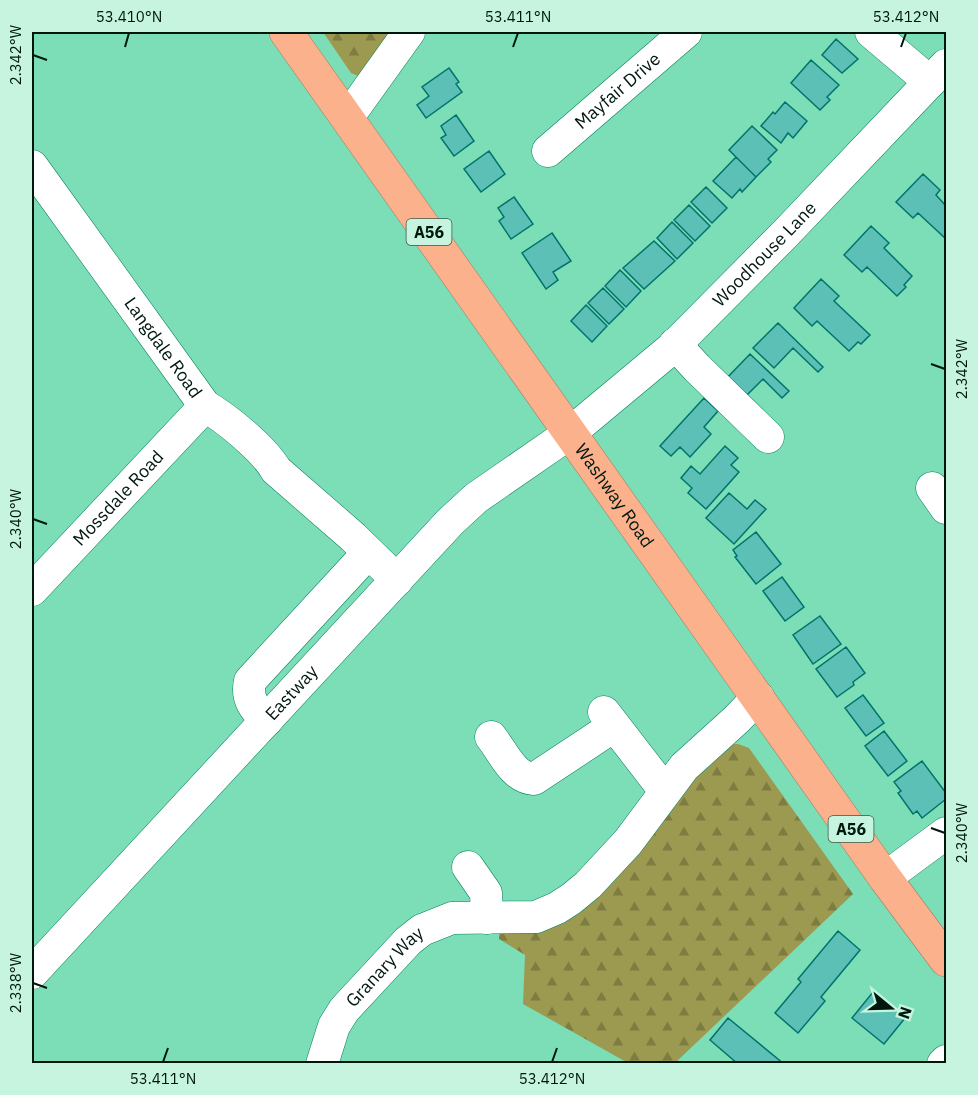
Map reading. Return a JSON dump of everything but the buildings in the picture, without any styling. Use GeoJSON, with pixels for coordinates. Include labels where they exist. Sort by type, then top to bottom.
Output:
{"type":"FeatureCollection","features":[{"type":"Feature","properties":{"kind":"highway","name":"Washway Road"},"geometry":{"type":"LineString","coordinates":[[286,32],[885,878],[946,960]]}},
{"type":"Feature","properties":{"kind":"street"},"geometry":{"type":"LineString","coordinates":[[348,117],[409,32]]}},
{"type":"Feature","properties":{"kind":"street","name":"Mayfair Drive"},"geometry":{"type":"LineString","coordinates":[[548,151],[686,32]]}},
{"type":"Feature","properties":{"kind":"street"},"geometry":{"type":"LineString","coordinates":[[871,32],[938,74]]}},
{"type":"Feature","properties":{"kind":"street","name":"Woodhouse Lane"},"geometry":{"type":"LineString","coordinates":[[570,433],[631,384],[675,344],[786,234],[938,74]]}},
{"type":"Feature","properties":{"kind":"street","name":"Langdale Road"},"geometry":{"type":"LineString","coordinates":[[32,166],[205,406],[218,414],[269,459],[276,470],[397,580]]}},
{"type":"Feature","properties":{"kind":"street"},"geometry":{"type":"LineString","coordinates":[[675,344],[768,437]]}},
{"type":"Feature","properties":{"kind":"street","name":"Mossdale Road"},"geometry":{"type":"LineString","coordinates":[[32,590],[205,406]]}},
{"type":"Feature","properties":{"kind":"street","name":"Eastway"},"geometry":{"type":"LineString","coordinates":[[32,973],[450,522],[476,498],[570,433]]}},
{"type":"Feature","properties":{"kind":"street"},"geometry":{"type":"LineString","coordinates":[[267,720],[254,706],[248,690],[250,681],[368,553]]}},
{"type":"Feature","properties":{"kind":"street","name":"Granary Way"},"geometry":{"type":"LineString","coordinates":[[322,1064],[334,1026],[344,1010],[408,941],[422,930],[452,918],[536,917],[572,899],[628,842],[684,767],[758,697]]}},
{"type":"Feature","properties":{"kind":"street"},"geometry":{"type":"LineString","coordinates":[[491,736],[517,773],[527,779],[534,779],[609,719],[665,791]]}},
{"type":"Feature","properties":{"kind":"street"},"geometry":{"type":"LineString","coordinates":[[885,878],[946,833]]}},
{"type":"Feature","properties":{"kind":"street"},"geometry":{"type":"LineString","coordinates":[[468,867],[486,893],[487,918]]}},
{"type":"Feature","properties":{"kind":"green space"},"geometry":{"type":"Polygon","coordinates":[[[323,32],[397,32],[358,76],[351,73],[323,32]]]}},
{"type":"Feature","properties":{"kind":"green space"},"geometry":{"type":"Polygon","coordinates":[[[728,744],[738,744],[749,748],[853,894],[675,1063],[628,1063],[523,1004],[525,955],[499,939],[499,924],[553,921],[728,744]]]}}]}
